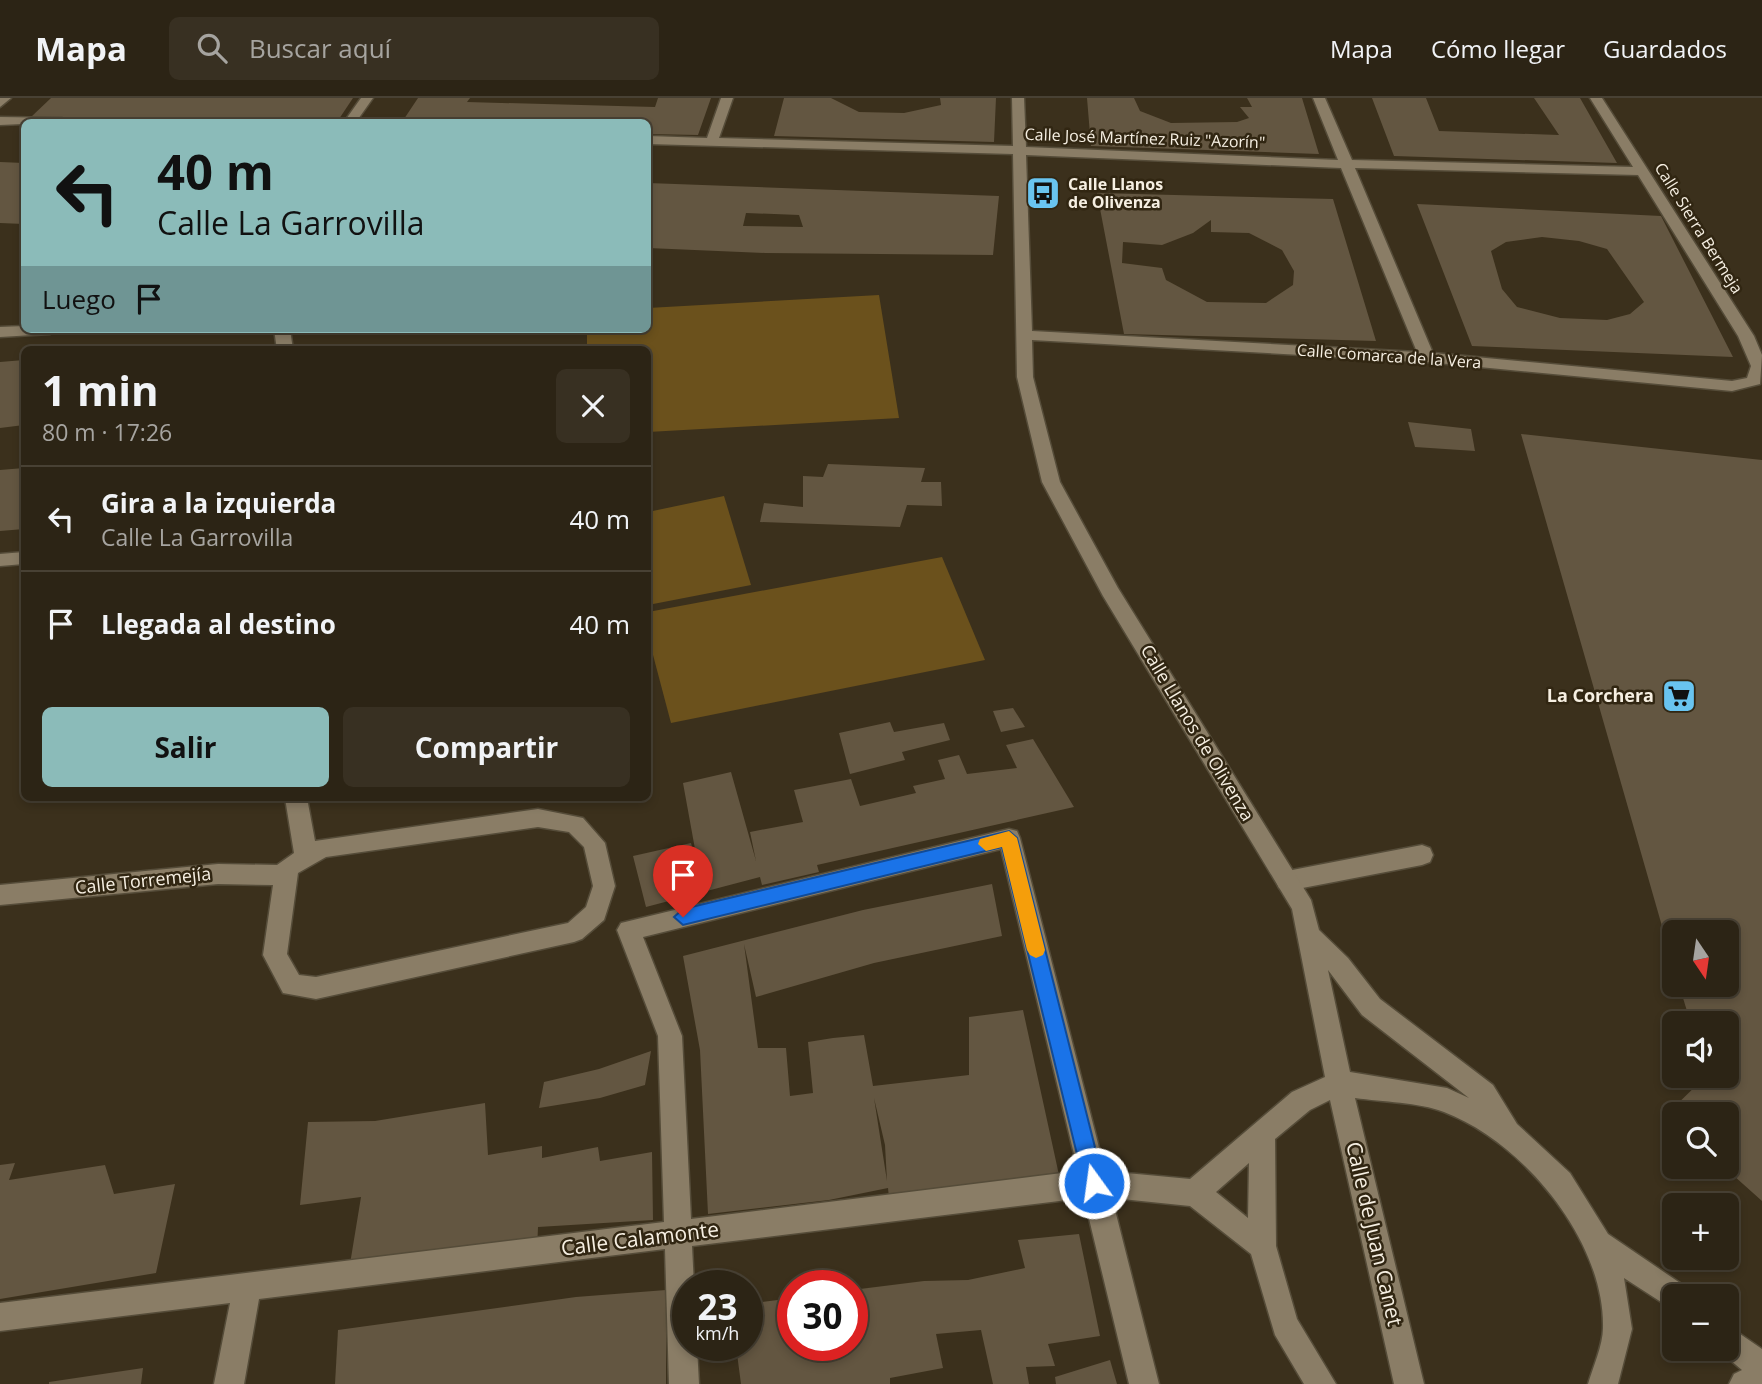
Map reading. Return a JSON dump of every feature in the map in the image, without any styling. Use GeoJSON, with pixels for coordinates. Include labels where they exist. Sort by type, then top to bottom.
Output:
{"type":"FeatureCollection","features":[{"type":"Feature","properties":{"kind":"street"},"geometry":{"type":"LineString","coordinates":[[0,103],[5,98]]}},
{"type":"Feature","properties":{"kind":"street"},"geometry":{"type":"LineString","coordinates":[[353,119],[367,98]]}},
{"type":"Feature","properties":{"kind":"street"},"geometry":{"type":"LineString","coordinates":[[712,141],[727,98]]}},
{"type":"Feature","properties":{"kind":"street","name":"Calle Llanos de Olivenza"},"geometry":{"type":"LineString","coordinates":[[1018,98],[1025,377],[1051,482],[1110,591],[1303,907],[1339,1083]]}},
{"type":"Feature","properties":{"kind":"street"},"geometry":{"type":"LineString","coordinates":[[1319,98],[1344,164],[1427,357]]}},
{"type":"Feature","properties":{"kind":"street","name":"Calle Sierra Bermeja"},"geometry":{"type":"LineString","coordinates":[[1596,98],[1746,336],[1759,366],[1754,381]]}},
{"type":"Feature","properties":{"kind":"street"},"geometry":{"type":"LineString","coordinates":[[0,121],[21,121]]}},
{"type":"Feature","properties":{"kind":"street","name":"Calle José Martínez Ruiz \"Azorín\""},"geometry":{"type":"LineString","coordinates":[[651,140],[1020,150],[1344,164],[1642,171]]}},
{"type":"Feature","properties":{"kind":"street"},"geometry":{"type":"LineString","coordinates":[[0,332],[21,331]]}},
{"type":"Feature","properties":{"kind":"street","name":"Calle Comarca de la Vera"},"geometry":{"type":"LineString","coordinates":[[1024,335],[1427,357],[1732,386],[1754,381]]}},
{"type":"Feature","properties":{"kind":"street"},"geometry":{"type":"LineString","coordinates":[[0,559],[21,558]]}},
{"type":"Feature","properties":{"kind":"street"},"geometry":{"type":"LineString","coordinates":[[297,801],[306,856]]}},
{"type":"Feature","properties":{"kind":"street"},"geometry":{"type":"LineString","coordinates":[[538,818],[575,824],[594,843],[604,887],[596,913],[574,932],[316,988],[292,985],[275,955],[287,868],[306,856],[322,848],[538,818]]}},
{"type":"Feature","properties":{"kind":"street"},"geometry":{"type":"LineString","coordinates":[[596,913],[629,930],[1009,838],[1144,1384]]}},
{"type":"Feature","properties":{"kind":"street"},"geometry":{"type":"LineString","coordinates":[[1287,881],[1422,855]]}},
{"type":"Feature","properties":{"kind":"street","name":"Calle Torremejía"},"geometry":{"type":"LineString","coordinates":[[0,895],[219,874],[287,874]]}},
{"type":"Feature","properties":{"kind":"street"},"geometry":{"type":"LineString","coordinates":[[629,930],[670,1036],[684,1384]]}},
{"type":"Feature","properties":{"kind":"street"},"geometry":{"type":"LineString","coordinates":[[1308,934],[1340,966],[1371,1007],[1484,1094],[1508,1133],[1560,1183],[1598,1244],[1612,1285],[1618,1329],[1604,1384]]}},
{"type":"Feature","properties":{"kind":"street"},"geometry":{"type":"LineString","coordinates":[[1262,1246],[1195,1193],[1301,1101],[1339,1083],[1447,1100],[1508,1133]]}},
{"type":"Feature","properties":{"kind":"street","name":"Calle de Juan Canet"},"geometry":{"type":"LineString","coordinates":[[1339,1083],[1409,1384]]}},
{"type":"Feature","properties":{"kind":"street"},"geometry":{"type":"LineString","coordinates":[[1262,1133],[1262,1246],[1285,1325],[1321,1384]]}},
{"type":"Feature","properties":{"kind":"street","name":"Calle Calamonte"},"geometry":{"type":"LineString","coordinates":[[0,1317],[1094,1183],[1195,1193]]}},
{"type":"Feature","properties":{"kind":"street"},"geometry":{"type":"LineString","coordinates":[[1598,1244],[1662,1287]]}},
{"type":"Feature","properties":{"kind":"street"},"geometry":{"type":"LineString","coordinates":[[229,1384],[247,1287]]}},
{"type":"Feature","properties":{"kind":"street"},"geometry":{"type":"LineString","coordinates":[[1739,1349],[1762,1368]]}},
{"type":"Feature","properties":{"kind":"street"},"geometry":{"type":"LineString","coordinates":[[1744,1384],[1762,1378]]}},
{"type":"Feature","properties":{"kind":"shaded area"},"geometry":{"type":"Polygon","coordinates":[[[879,295],[899,418],[651,432],[651,346],[587,346],[587,333],[651,333],[651,308],[879,295]]]}},
{"type":"Feature","properties":{"kind":"shaded area"},"geometry":{"type":"Polygon","coordinates":[[[724,496],[751,585],[651,604],[651,511],[724,496]]]}},
{"type":"Feature","properties":{"kind":"shaded area"},"geometry":{"type":"Polygon","coordinates":[[[942,557],[985,660],[671,723],[651,647],[651,611],[942,557]]]}},
{"type":"Feature","properties":{"kind":"building"},"geometry":{"type":"Polygon","coordinates":[[[51,98],[353,98],[339,119],[31,117],[51,98]]]}},
{"type":"Feature","properties":{"kind":"building"},"geometry":{"type":"Polygon","coordinates":[[[418,98],[470,98],[467,102],[655,107],[658,98],[711,98],[698,135],[651,134],[651,119],[404,119],[418,98]]]}},
{"type":"Feature","properties":{"kind":"building"},"geometry":{"type":"Polygon","coordinates":[[[784,98],[831,98],[859,112],[904,113],[941,105],[940,98],[996,98],[994,142],[774,136],[784,98]]]}},
{"type":"Feature","properties":{"kind":"building"},"geometry":{"type":"Polygon","coordinates":[[[1087,98],[1134,98],[1140,111],[1171,123],[1237,122],[1249,118],[1240,107],[1252,107],[1247,98],[1302,98],[1319,154],[1091,146],[1087,98]]]}},
{"type":"Feature","properties":{"kind":"building"},"geometry":{"type":"Polygon","coordinates":[[[1372,98],[1426,98],[1439,131],[1559,135],[1534,98],[1580,98],[1617,163],[1394,156],[1372,98]]]}},
{"type":"Feature","properties":{"kind":"building"},"geometry":{"type":"Polygon","coordinates":[[[0,162],[21,163],[21,224],[0,223],[0,162]]]}},
{"type":"Feature","properties":{"kind":"building"},"geometry":{"type":"Polygon","coordinates":[[[651,183],[999,196],[993,255],[765,253],[651,248],[651,183]],[[746,213],[743,226],[803,227],[799,215],[746,213]]]}},
{"type":"Feature","properties":{"kind":"building"},"geometry":{"type":"Polygon","coordinates":[[[1097,193],[1333,199],[1376,341],[1124,334],[1097,193]],[[1211,220],[1193,233],[1162,245],[1123,242],[1122,263],[1162,268],[1166,280],[1207,302],[1266,303],[1293,285],[1294,271],[1282,250],[1249,233],[1211,232],[1211,220]]]}},
{"type":"Feature","properties":{"kind":"building"},"geometry":{"type":"Polygon","coordinates":[[[1417,204],[1661,216],[1733,357],[1472,346],[1417,204]],[[1542,237],[1506,242],[1491,251],[1502,289],[1517,307],[1560,318],[1607,320],[1630,314],[1644,302],[1607,249],[1579,241],[1542,237]]]}},
{"type":"Feature","properties":{"kind":"building"},"geometry":{"type":"Polygon","coordinates":[[[21,360],[21,425],[0,428],[0,362],[21,360]]]}},
{"type":"Feature","properties":{"kind":"building"},"geometry":{"type":"Polygon","coordinates":[[[1408,422],[1471,429],[1475,451],[1415,447],[1408,422]]]}},
{"type":"Feature","properties":{"kind":"building","name":"La Corchera"},"geometry":{"type":"Polygon","coordinates":[[[1521,434],[1762,460],[1762,1201],[1737,1179],[1739,1102],[1679,1102],[1694,1088],[1739,1088],[1739,1011],[1687,1011],[1683,998],[1740,998],[1740,920],[1662,920],[1662,926],[1521,434]]]}},
{"type":"Feature","properties":{"kind":"building"},"geometry":{"type":"Polygon","coordinates":[[[828,464],[925,468],[921,482],[941,482],[942,506],[907,505],[900,527],[760,522],[764,503],[803,507],[803,476],[823,477],[828,464]]]}},
{"type":"Feature","properties":{"kind":"building"},"geometry":{"type":"Polygon","coordinates":[[[21,468],[21,529],[0,531],[0,470],[21,468]]]}},
{"type":"Feature","properties":{"kind":"building"},"geometry":{"type":"Polygon","coordinates":[[[1013,708],[1025,727],[1001,732],[993,711],[1013,708]]]}},
{"type":"Feature","properties":{"kind":"building"},"geometry":{"type":"Polygon","coordinates":[[[890,722],[894,732],[944,723],[950,740],[902,752],[905,760],[850,774],[839,733],[890,722]]]}},
{"type":"Feature","properties":{"kind":"building"},"geometry":{"type":"Polygon","coordinates":[[[1033,739],[1074,807],[817,865],[819,872],[762,885],[760,877],[646,907],[633,856],[691,843],[701,882],[683,783],[731,772],[756,861],[750,832],[803,822],[794,790],[851,779],[860,806],[916,793],[913,786],[945,779],[938,760],[959,755],[967,774],[1017,768],[1006,745],[1033,739]]]}},
{"type":"Feature","properties":{"kind":"building"},"geometry":{"type":"Polygon","coordinates":[[[992,884],[1002,936],[874,963],[756,997],[744,944],[758,1048],[786,1048],[790,1096],[813,1093],[808,1042],[864,1035],[873,1086],[969,1075],[969,1017],[1023,1010],[1059,1175],[889,1198],[888,1188],[829,1200],[708,1214],[700,1050],[683,956],[863,910],[992,884]],[[874,1098],[887,1181],[885,1145],[874,1098]]]}},
{"type":"Feature","properties":{"kind":"building"},"geometry":{"type":"Polygon","coordinates":[[[651,1051],[645,1085],[600,1098],[539,1108],[544,1082],[599,1069],[651,1051]]]}},
{"type":"Feature","properties":{"kind":"building"},"geometry":{"type":"Polygon","coordinates":[[[485,1103],[488,1155],[542,1146],[542,1158],[598,1147],[600,1161],[652,1152],[653,1220],[538,1227],[537,1251],[350,1264],[361,1197],[300,1205],[308,1122],[375,1121],[485,1103]]]}},
{"type":"Feature","properties":{"kind":"building"},"geometry":{"type":"Polygon","coordinates":[[[15,1163],[9,1180],[105,1165],[114,1194],[175,1184],[156,1273],[0,1299],[0,1165],[15,1163]]]}},
{"type":"Feature","properties":{"kind":"building"},"geometry":{"type":"Polygon","coordinates":[[[1079,1234],[1100,1336],[1048,1344],[1055,1366],[1026,1367],[1029,1384],[993,1384],[981,1330],[936,1334],[943,1368],[890,1378],[890,1384],[741,1384],[738,1361],[763,1361],[763,1302],[777,1300],[777,1361],[868,1361],[868,1288],[924,1281],[968,1280],[1025,1268],[1018,1240],[1079,1234]]]}},
{"type":"Feature","properties":{"kind":"building"},"geometry":{"type":"Polygon","coordinates":[[[666,1290],[666,1384],[335,1384],[338,1330],[576,1297],[666,1290]]]}},
{"type":"Feature","properties":{"kind":"building"},"geometry":{"type":"Polygon","coordinates":[[[1110,1360],[1117,1384],[1056,1384],[1055,1377],[1110,1360]]]}},
{"type":"Feature","properties":{"kind":"building"},"geometry":{"type":"Polygon","coordinates":[[[143,1368],[141,1384],[49,1384],[49,1382],[143,1368]]]}},
{"type":"Feature","properties":{"kind":"slow traffic"},"geometry":{"type":"LineString","coordinates":[[986,844],[1009,838],[1036,950]]}},
{"type":"Feature","properties":{"kind":"place","name":"Calle Llanos de Olivenza"},"geometry":{"type":"Point","coordinates":[1043,193]}},
{"type":"Feature","properties":{"kind":"place","name":"La Corchera"},"geometry":{"type":"Point","coordinates":[1679,696]}},
{"type":"Feature","properties":{"kind":"route"},"geometry":{"type":"LineString","coordinates":[[683,917],[1009,838],[1094,1183]]}}]}
